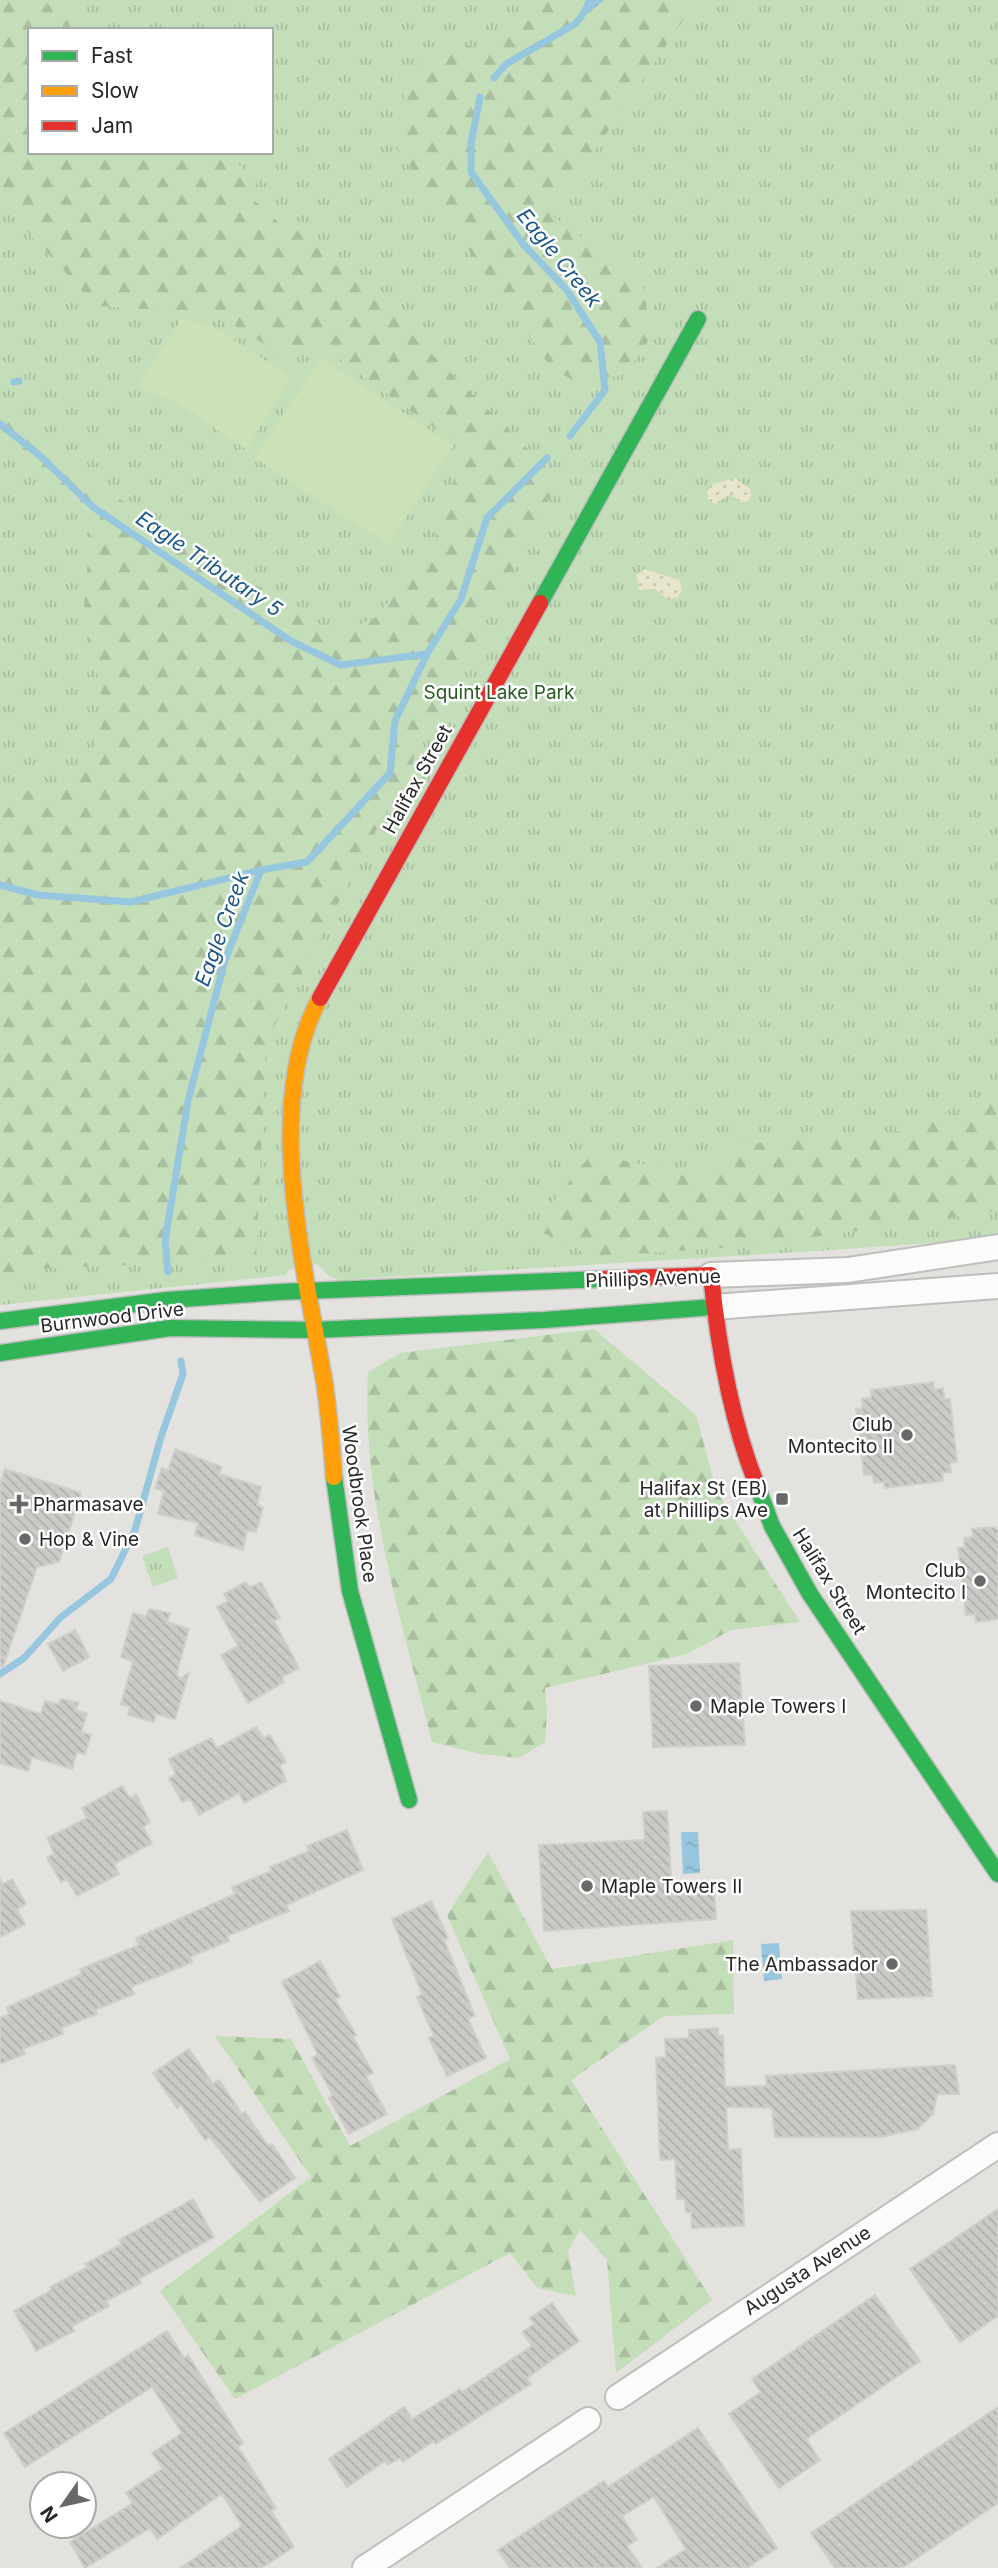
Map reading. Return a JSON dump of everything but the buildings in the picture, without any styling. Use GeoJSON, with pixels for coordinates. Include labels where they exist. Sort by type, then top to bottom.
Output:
{"type":"FeatureCollection","features":[{"type":"Feature","properties":{"kind":"street","name":"Halifax Street"},"geometry":{"type":"LineString","coordinates":[[306,1293],[299,1254],[293,1128],[298,1060],[317,1002],[698,319]]}},
{"type":"Feature","properties":{"kind":"street","name":"Phillips Avenue"},"geometry":{"type":"LineString","coordinates":[[306,1293],[848,1270],[998,1247]]}},
{"type":"Feature","properties":{"kind":"street","name":"Halifax Street"},"geometry":{"type":"LineString","coordinates":[[711,1275],[714,1307],[741,1445],[772,1526],[810,1594],[998,1874]]}},
{"type":"Feature","properties":{"kind":"street","name":"Phillips Avenue"},"geometry":{"type":"LineString","coordinates":[[313,1330],[544,1320],[998,1286]]}},
{"type":"Feature","properties":{"kind":"street","name":"Burnwood Drive"},"geometry":{"type":"LineString","coordinates":[[0,1321],[167,1300],[306,1293]]}},
{"type":"Feature","properties":{"kind":"street","name":"Woodbrook Place"},"geometry":{"type":"LineString","coordinates":[[306,1293],[321,1363],[344,1561],[366,1652],[402,1762],[409,1800]]}},
{"type":"Feature","properties":{"kind":"street","name":"Burnwood Drive"},"geometry":{"type":"LineString","coordinates":[[0,1353],[170,1328],[313,1330]]}},
{"type":"Feature","properties":{"kind":"street","name":"Augusta Avenue"},"geometry":{"type":"LineString","coordinates":[[618,2397],[998,2145]]}},
{"type":"Feature","properties":{"kind":"street"},"geometry":{"type":"LineString","coordinates":[[365,2568],[588,2420]]}},
{"type":"Feature","properties":{"kind":"green space","name":"Squint Lake Park"},"geometry":{"type":"Polygon","coordinates":[[[0,0],[998,0],[998,1233],[945,1242],[339,1280],[327,1275],[318,1264],[288,1270],[286,1275],[0,1305],[0,0]]]}},
{"type":"Feature","properties":{"kind":"green space"},"geometry":{"type":"Polygon","coordinates":[[[0,0],[41,2],[80,14],[100,28],[28,28],[28,154],[229,154],[256,182],[252,198],[293,236],[302,226],[559,480],[266,1042],[256,1260],[29,1269],[0,1274],[0,795],[33,790],[82,776],[105,716],[94,654],[83,618],[91,526],[33,466],[0,448],[0,411],[80,474],[337,636],[378,616],[432,545],[467,451],[322,347],[290,360],[215,313],[96,306],[0,201],[0,0]]]}},
{"type":"Feature","properties":{"kind":"green space"},"geometry":{"type":"Polygon","coordinates":[[[536,0],[586,0],[577,22],[604,0],[697,0],[551,215],[635,274],[646,293],[648,341],[626,374],[579,383],[552,369],[396,148],[404,110],[403,77],[445,41],[493,51],[532,11],[536,0]]]}},
{"type":"Feature","properties":{"kind":"green space"},"geometry":{"type":"Polygon","coordinates":[[[182,318],[213,327],[291,377],[246,449],[171,399],[137,388],[182,318]]]}},
{"type":"Feature","properties":{"kind":"green space"},"geometry":{"type":"Polygon","coordinates":[[[320,358],[453,445],[388,545],[255,458],[320,358]]]}},
{"type":"Feature","properties":{"kind":"green space"},"geometry":{"type":"Polygon","coordinates":[[[998,1101],[998,1211],[749,1246],[594,1257],[533,1228],[591,1154],[699,1176],[734,1144],[879,1137],[998,1101]]]}},
{"type":"Feature","properties":{"kind":"green space"},"geometry":{"type":"Polygon","coordinates":[[[594,1329],[696,1415],[717,1492],[800,1622],[731,1630],[687,1654],[545,1688],[545,1742],[519,1758],[480,1754],[432,1742],[386,1559],[377,1512],[371,1466],[368,1372],[400,1353],[594,1329]]]}},
{"type":"Feature","properties":{"kind":"green space"},"geometry":{"type":"Polygon","coordinates":[[[168,1547],[178,1578],[153,1587],[142,1556],[168,1547]]]}},
{"type":"Feature","properties":{"kind":"green space"},"geometry":{"type":"Polygon","coordinates":[[[488,1852],[552,1969],[733,1940],[734,2014],[664,2016],[571,2080],[712,2300],[616,2373],[607,2260],[580,2230],[568,2251],[576,2296],[537,2288],[510,2253],[235,2399],[160,2291],[311,2177],[215,2036],[291,2039],[350,2146],[510,2059],[447,1915],[488,1852]]]}},
{"type":"Feature","properties":{"kind":"sand"},"geometry":{"type":"Polygon","coordinates":[[[735,478],[750,489],[748,501],[741,502],[730,494],[715,504],[708,500],[707,492],[713,484],[735,478]]]}},
{"type":"Feature","properties":{"kind":"sand"},"geometry":{"type":"Polygon","coordinates":[[[644,569],[679,580],[682,590],[678,597],[668,600],[655,589],[639,590],[636,575],[644,569]]]}},
{"type":"Feature","properties":{"kind":"water"},"geometry":{"type":"Polygon","coordinates":[[[586,0],[604,0],[575,24],[586,0]]]}},
{"type":"Feature","properties":{"kind":"water"},"geometry":{"type":"Polygon","coordinates":[[[681,1832],[698,1832],[700,1873],[683,1874],[681,1832]]]}},
{"type":"Feature","properties":{"kind":"water"},"geometry":{"type":"Polygon","coordinates":[[[779,1943],[782,1979],[764,1981],[761,1944],[779,1943]]]}},
{"type":"Feature","properties":{"kind":"waterway","name":"Eagle Creek"},"geometry":{"type":"LineString","coordinates":[[494,78],[506,64],[575,24],[581,17]]}},
{"type":"Feature","properties":{"kind":"waterway","name":"Eagle Creek"},"geometry":{"type":"LineString","coordinates":[[480,97],[471,143],[471,172],[523,244],[566,289],[600,342],[605,390],[570,436]]}},
{"type":"Feature","properties":{"kind":"waterway"},"geometry":{"type":"LineString","coordinates":[[14,382],[19,381]]}},
{"type":"Feature","properties":{"kind":"waterway","name":"Eagle Tributary 5"},"geometry":{"type":"LineString","coordinates":[[0,424],[38,454],[93,507],[291,641],[341,665],[427,654]]}},
{"type":"Feature","properties":{"kind":"waterway","name":"Eagle Creek"},"geometry":{"type":"LineString","coordinates":[[0,885],[38,895],[131,902],[261,870],[307,862],[390,773],[395,721],[427,654],[461,599],[487,518],[547,458]]}},
{"type":"Feature","properties":{"kind":"waterway","name":"Eagle Creek"},"geometry":{"type":"LineString","coordinates":[[168,1272],[165,1241],[188,1101],[225,960],[261,870]]}},
{"type":"Feature","properties":{"kind":"waterway","name":"Eagle Creek"},"geometry":{"type":"LineString","coordinates":[[0,1674],[24,1658],[61,1617],[111,1579],[135,1530],[161,1437],[183,1374],[181,1361]]}},
{"type":"Feature","properties":{"kind":"traffic: fast"},"geometry":{"type":"LineString","coordinates":[[540,603],[698,319]]}},
{"type":"Feature","properties":{"kind":"traffic: fast"},"geometry":{"type":"LineString","coordinates":[[0,1321],[167,1300],[279,1292],[604,1279]]}},
{"type":"Feature","properties":{"kind":"traffic: fast"},"geometry":{"type":"LineString","coordinates":[[0,1353],[170,1328],[313,1330],[544,1320],[714,1307]]}},
{"type":"Feature","properties":{"kind":"traffic: fast"},"geometry":{"type":"LineString","coordinates":[[334,1477],[350,1591],[409,1800]]}},
{"type":"Feature","properties":{"kind":"traffic: fast"},"geometry":{"type":"LineString","coordinates":[[756,1483],[772,1526],[810,1594],[998,1874]]}},
{"type":"Feature","properties":{"kind":"traffic: slow"},"geometry":{"type":"LineString","coordinates":[[320,998],[302,1041],[293,1088],[291,1138],[293,1189],[325,1386],[334,1477]]}},
{"type":"Feature","properties":{"kind":"traffic: jam"},"geometry":{"type":"LineString","coordinates":[[320,998],[540,603]]}},
{"type":"Feature","properties":{"kind":"traffic: jam"},"geometry":{"type":"LineString","coordinates":[[604,1279],[711,1275],[726,1380],[756,1483]]}},
{"type":"Feature","properties":{"kind":"place","name":"Club Montecito II"},"geometry":{"type":"Point","coordinates":[907,1435]}},
{"type":"Feature","properties":{"kind":"place","name":"Halifax St (EB) at Phillips Ave"},"geometry":{"type":"Point","coordinates":[782,1499]}},
{"type":"Feature","properties":{"kind":"place","name":"Pharmasave"},"geometry":{"type":"Point","coordinates":[19,1504]}},
{"type":"Feature","properties":{"kind":"place","name":"Hop & Vine"},"geometry":{"type":"Point","coordinates":[25,1539]}},
{"type":"Feature","properties":{"kind":"place","name":"Club Montecito I"},"geometry":{"type":"Point","coordinates":[980,1581]}},
{"type":"Feature","properties":{"kind":"place","name":"Maple Towers I"},"geometry":{"type":"Point","coordinates":[696,1706]}},
{"type":"Feature","properties":{"kind":"place","name":"Maple Towers II"},"geometry":{"type":"Point","coordinates":[587,1886]}},
{"type":"Feature","properties":{"kind":"place","name":"The Ambassador"},"geometry":{"type":"Point","coordinates":[892,1964]}}]}
